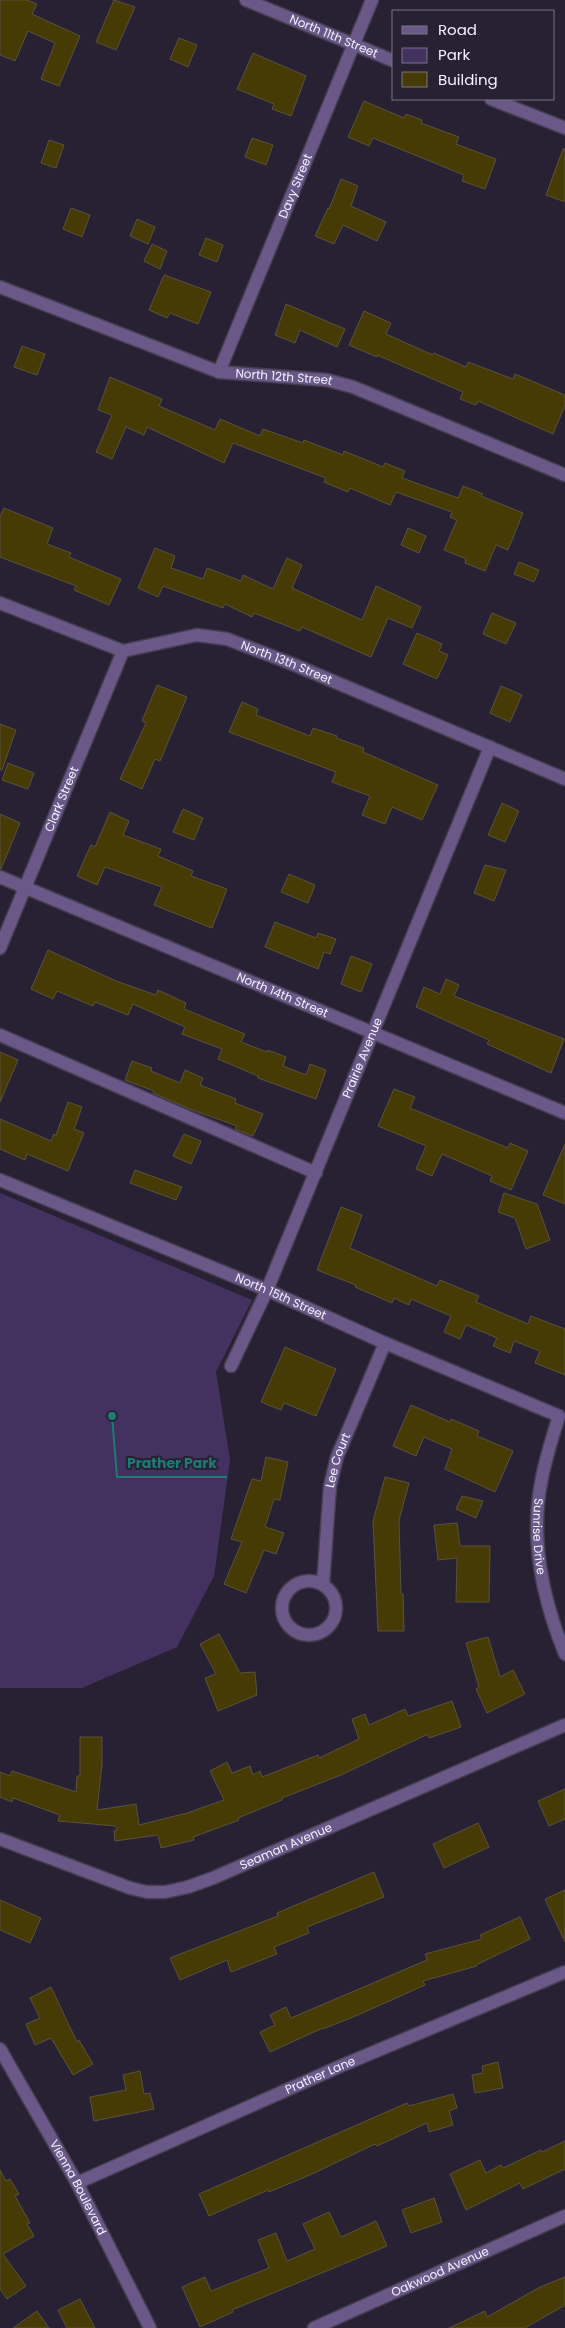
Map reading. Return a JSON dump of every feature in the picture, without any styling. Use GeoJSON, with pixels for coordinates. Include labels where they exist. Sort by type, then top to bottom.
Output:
{"type":"FeatureCollection","features":[{"type":"Feature","properties":{"kind":"street","name":"North 11th Street"},"geometry":{"type":"LineString","coordinates":[[246,0],[392,60]]}},
{"type":"Feature","properties":{"kind":"street","name":"Davy Street"},"geometry":{"type":"LineString","coordinates":[[219,372],[372,0]]}},
{"type":"Feature","properties":{"kind":"street"},"geometry":{"type":"LineString","coordinates":[[494,100],[565,128]]}},
{"type":"Feature","properties":{"kind":"street","name":"North 12th Street"},"geometry":{"type":"LineString","coordinates":[[0,287],[219,372],[327,380],[353,387],[565,475]]}},
{"type":"Feature","properties":{"kind":"street"},"geometry":{"type":"LineString","coordinates":[[0,603],[124,651]]}},
{"type":"Feature","properties":{"kind":"street","name":"North 13th Street"},"geometry":{"type":"LineString","coordinates":[[124,651],[197,635],[227,639],[290,663],[565,779]]}},
{"type":"Feature","properties":{"kind":"street","name":"Clark Street"},"geometry":{"type":"LineString","coordinates":[[0,948],[124,651]]}},
{"type":"Feature","properties":{"kind":"street","name":"Prairie Avenue"},"geometry":{"type":"LineString","coordinates":[[230,1366],[268,1290],[490,747]]}},
{"type":"Feature","properties":{"kind":"street","name":"North 14th Street"},"geometry":{"type":"LineString","coordinates":[[0,877],[565,1112]]}},
{"type":"Feature","properties":{"kind":"street"},"geometry":{"type":"LineString","coordinates":[[0,1035],[316,1173]]}},
{"type":"Feature","properties":{"kind":"street","name":"North 15th Street"},"geometry":{"type":"LineString","coordinates":[[0,1180],[268,1290],[385,1343],[559,1416]]}},
{"type":"Feature","properties":{"kind":"street","name":"Lee Court"},"geometry":{"type":"LineString","coordinates":[[323,1585],[330,1486],[337,1457],[385,1343]]}},
{"type":"Feature","properties":{"kind":"street","name":"Sunrise Drive"},"geometry":{"type":"LineString","coordinates":[[559,1416],[540,1484],[538,1534],[544,1596],[565,1654]]}},
{"type":"Feature","properties":{"kind":"street"},"geometry":{"type":"LineString","coordinates":[[304,1581],[314,1581],[323,1585],[334,1597],[335,1614],[332,1622],[327,1629],[311,1636],[294,1632],[282,1617],[281,1607],[288,1590],[304,1581]]}},
{"type":"Feature","properties":{"kind":"street","name":"Seaman Avenue"},"geometry":{"type":"LineString","coordinates":[[0,1839],[130,1888],[165,1892],[188,1887],[213,1878],[565,1725]]}},
{"type":"Feature","properties":{"kind":"street","name":"Prather Lane"},"geometry":{"type":"LineString","coordinates":[[77,2183],[343,2065],[565,1972]]}},
{"type":"Feature","properties":{"kind":"street","name":"Vienna Boulevard"},"geometry":{"type":"LineString","coordinates":[[0,2049],[77,2183],[150,2328]]}},
{"type":"Feature","properties":{"kind":"street","name":"Oakwood Avenue"},"geometry":{"type":"LineString","coordinates":[[314,2328],[565,2216]]}},
{"type":"Feature","properties":{"kind":"green space"},"geometry":{"type":"Polygon","coordinates":[[[0,1193],[252,1300],[216,1372],[230,1460],[214,1576],[177,1647],[82,1688],[0,1688],[0,1193]]]}},
{"type":"Feature","properties":{"kind":"building"},"geometry":{"type":"Polygon","coordinates":[[[0,0],[27,0],[37,4],[32,14],[80,36],[59,86],[41,79],[55,43],[28,31],[15,61],[0,55],[0,0]]]}},
{"type":"Feature","properties":{"kind":"building"},"geometry":{"type":"Polygon","coordinates":[[[114,0],[135,7],[116,50],[96,42],[114,0]]]}},
{"type":"Feature","properties":{"kind":"building"},"geometry":{"type":"Polygon","coordinates":[[[179,38],[197,45],[188,67],[170,59],[179,38]]]}},
{"type":"Feature","properties":{"kind":"building"},"geometry":{"type":"Polygon","coordinates":[[[253,53],[306,76],[291,116],[272,109],[274,104],[237,89],[253,53]]]}},
{"type":"Feature","properties":{"kind":"building"},"geometry":{"type":"Polygon","coordinates":[[[364,101],[404,118],[406,114],[422,120],[421,123],[459,137],[456,144],[496,159],[485,189],[462,181],[464,175],[373,138],[369,146],[348,137],[364,101]]]}},
{"type":"Feature","properties":{"kind":"building"},"geometry":{"type":"Polygon","coordinates":[[[252,138],[273,145],[266,165],[245,157],[252,138]]]}},
{"type":"Feature","properties":{"kind":"building"},"geometry":{"type":"Polygon","coordinates":[[[49,140],[64,145],[56,168],[41,163],[49,140]]]}},
{"type":"Feature","properties":{"kind":"building"},"geometry":{"type":"Polygon","coordinates":[[[563,149],[565,149],[565,202],[546,195],[563,149]]]}},
{"type":"Feature","properties":{"kind":"building"},"geometry":{"type":"Polygon","coordinates":[[[341,179],[358,186],[351,206],[386,222],[377,241],[343,225],[334,244],[315,236],[329,209],[341,179]]]}},
{"type":"Feature","properties":{"kind":"building"},"geometry":{"type":"Polygon","coordinates":[[[71,208],[90,215],[82,237],[63,229],[71,208]]]}},
{"type":"Feature","properties":{"kind":"building"},"geometry":{"type":"Polygon","coordinates":[[[137,219],[155,227],[148,244],[130,236],[137,219]]]}},
{"type":"Feature","properties":{"kind":"building"},"geometry":{"type":"Polygon","coordinates":[[[206,238],[223,245],[217,262],[199,255],[206,238]]]}},
{"type":"Feature","properties":{"kind":"building"},"geometry":{"type":"Polygon","coordinates":[[[152,244],[167,251],[160,269],[144,261],[152,244]]]}},
{"type":"Feature","properties":{"kind":"building"},"geometry":{"type":"Polygon","coordinates":[[[164,275],[211,292],[198,324],[170,313],[167,318],[149,310],[164,275]]]}},
{"type":"Feature","properties":{"kind":"building"},"geometry":{"type":"Polygon","coordinates":[[[286,304],[345,329],[337,347],[300,330],[295,343],[275,335],[286,304]]]}},
{"type":"Feature","properties":{"kind":"building"},"geometry":{"type":"Polygon","coordinates":[[[364,311],[391,323],[386,334],[433,355],[434,353],[466,367],[468,362],[513,379],[515,374],[565,395],[565,405],[553,434],[478,401],[476,405],[460,399],[463,392],[349,345],[364,311]]]}},
{"type":"Feature","properties":{"kind":"building"},"geometry":{"type":"Polygon","coordinates":[[[22,346],[45,354],[37,375],[14,367],[22,346]]]}},
{"type":"Feature","properties":{"kind":"building"},"geometry":{"type":"Polygon","coordinates":[[[110,377],[162,399],[159,406],[215,430],[220,419],[260,436],[263,429],[303,443],[304,440],[343,455],[344,451],[383,467],[385,463],[405,471],[402,478],[458,498],[463,486],[483,494],[481,496],[523,513],[508,550],[496,545],[485,571],[465,563],[466,559],[444,550],[457,520],[450,517],[452,512],[396,492],[390,505],[350,488],[348,492],[324,482],[326,478],[233,443],[224,463],[147,427],[144,435],[126,427],[112,459],[96,452],[112,415],[98,410],[110,377]]]}},
{"type":"Feature","properties":{"kind":"building"},"geometry":{"type":"Polygon","coordinates":[[[4,508],[53,528],[47,544],[71,553],[69,557],[121,579],[109,605],[74,590],[76,586],[0,557],[0,516],[4,508]]]}},
{"type":"Feature","properties":{"kind":"building"},"geometry":{"type":"Polygon","coordinates":[[[408,528],[426,536],[419,553],[401,545],[408,528]]]}},
{"type":"Feature","properties":{"kind":"building"},"geometry":{"type":"Polygon","coordinates":[[[155,548],[175,556],[171,568],[203,579],[207,568],[241,581],[243,575],[273,589],[287,558],[302,565],[292,588],[362,620],[376,586],[421,607],[412,628],[388,618],[371,657],[302,627],[300,631],[254,613],[252,617],[225,604],[223,608],[163,586],[158,597],[138,588],[155,548]]]}},
{"type":"Feature","properties":{"kind":"building"},"geometry":{"type":"Polygon","coordinates":[[[519,562],[539,570],[534,582],[514,574],[519,562]]]}},
{"type":"Feature","properties":{"kind":"building"},"geometry":{"type":"Polygon","coordinates":[[[492,613],[516,623],[506,644],[483,634],[492,613]]]}},
{"type":"Feature","properties":{"kind":"building"},"geometry":{"type":"Polygon","coordinates":[[[417,633],[442,644],[439,651],[448,655],[437,679],[403,664],[417,633]]]}},
{"type":"Feature","properties":{"kind":"building"},"geometry":{"type":"Polygon","coordinates":[[[157,685],[187,697],[160,761],[155,759],[142,789],[120,779],[146,723],[142,721],[157,685]]]}},
{"type":"Feature","properties":{"kind":"building"},"geometry":{"type":"Polygon","coordinates":[[[501,686],[522,695],[510,722],[490,713],[501,686]]]}},
{"type":"Feature","properties":{"kind":"building"},"geometry":{"type":"Polygon","coordinates":[[[242,702],[258,709],[256,715],[310,736],[313,728],[337,736],[336,738],[364,748],[363,752],[438,785],[422,820],[392,807],[385,824],[362,815],[370,796],[332,782],[336,772],[229,732],[242,702]]]}},
{"type":"Feature","properties":{"kind":"building"},"geometry":{"type":"Polygon","coordinates":[[[0,724],[16,730],[2,770],[0,770],[0,724]]]}},
{"type":"Feature","properties":{"kind":"building"},"geometry":{"type":"Polygon","coordinates":[[[8,763],[34,773],[28,789],[2,780],[8,763]]]}},
{"type":"Feature","properties":{"kind":"building"},"geometry":{"type":"Polygon","coordinates":[[[502,803],[519,811],[505,842],[488,835],[502,803]]]}},
{"type":"Feature","properties":{"kind":"building"},"geometry":{"type":"Polygon","coordinates":[[[183,809],[203,818],[194,840],[173,832],[183,809]]]}},
{"type":"Feature","properties":{"kind":"building"},"geometry":{"type":"Polygon","coordinates":[[[110,812],[129,821],[123,835],[161,849],[158,856],[193,871],[191,876],[227,889],[212,928],[154,905],[162,887],[105,867],[97,885],[77,876],[91,845],[95,847],[110,812]]]}},
{"type":"Feature","properties":{"kind":"building"},"geometry":{"type":"Polygon","coordinates":[[[0,814],[20,823],[1,869],[0,869],[0,814]]]}},
{"type":"Feature","properties":{"kind":"building"},"geometry":{"type":"Polygon","coordinates":[[[485,865],[506,870],[494,901],[474,893],[485,865]]]}},
{"type":"Feature","properties":{"kind":"building"},"geometry":{"type":"Polygon","coordinates":[[[289,874],[315,885],[308,903],[281,892],[289,874]]]}},
{"type":"Feature","properties":{"kind":"building"},"geometry":{"type":"Polygon","coordinates":[[[275,922],[316,938],[318,933],[336,939],[330,954],[324,952],[318,969],[265,947],[275,922]]]}},
{"type":"Feature","properties":{"kind":"building"},"geometry":{"type":"Polygon","coordinates":[[[48,950],[116,981],[156,995],[158,990],[186,1003],[184,1009],[245,1034],[241,1042],[286,1057],[283,1066],[306,1075],[310,1064],[326,1070],[316,1099],[258,1078],[258,1076],[218,1059],[222,1049],[182,1034],[185,1027],[133,1004],[128,1015],[95,1002],[93,1006],[57,991],[53,999],[31,989],[48,950]]]}},
{"type":"Feature","properties":{"kind":"building"},"geometry":{"type":"Polygon","coordinates":[[[351,956],[372,964],[361,992],[341,984],[351,956]]]}},
{"type":"Feature","properties":{"kind":"building"},"geometry":{"type":"Polygon","coordinates":[[[446,979],[459,985],[454,996],[564,1039],[551,1073],[487,1044],[489,1040],[416,1007],[424,987],[440,994],[446,979]]]}},
{"type":"Feature","properties":{"kind":"building"},"geometry":{"type":"Polygon","coordinates":[[[0,1052],[18,1060],[0,1102],[0,1052]]]}},
{"type":"Feature","properties":{"kind":"building"},"geometry":{"type":"Polygon","coordinates":[[[132,1061],[152,1068],[151,1071],[180,1083],[185,1070],[203,1078],[200,1085],[236,1099],[235,1103],[263,1114],[253,1136],[235,1129],[237,1126],[190,1109],[153,1093],[154,1091],[125,1080],[132,1061]]]}},
{"type":"Feature","properties":{"kind":"building"},"geometry":{"type":"Polygon","coordinates":[[[394,1089],[415,1097],[410,1108],[508,1148],[510,1143],[528,1151],[511,1190],[490,1181],[492,1176],[442,1154],[432,1176],[416,1169],[426,1146],[378,1126],[394,1089]]]}},
{"type":"Feature","properties":{"kind":"building"},"geometry":{"type":"Polygon","coordinates":[[[68,1102],[82,1107],[74,1129],[84,1133],[68,1171],[27,1154],[25,1160],[0,1149],[0,1119],[51,1141],[54,1134],[56,1135],[68,1102]]]}},
{"type":"Feature","properties":{"kind":"building"},"geometry":{"type":"Polygon","coordinates":[[[184,1134],[201,1141],[191,1164],[173,1156],[184,1134]]]}},
{"type":"Feature","properties":{"kind":"building"},"geometry":{"type":"Polygon","coordinates":[[[565,1144],[565,1204],[543,1195],[565,1144]]]}},
{"type":"Feature","properties":{"kind":"building"},"geometry":{"type":"Polygon","coordinates":[[[135,1170],[182,1187],[176,1200],[130,1183],[135,1170]]]}},
{"type":"Feature","properties":{"kind":"building"},"geometry":{"type":"Polygon","coordinates":[[[504,1193],[537,1204],[550,1240],[526,1249],[515,1218],[498,1212],[504,1193]]]}},
{"type":"Feature","properties":{"kind":"building"},"geometry":{"type":"Polygon","coordinates":[[[341,1207],[362,1215],[350,1248],[437,1286],[440,1280],[479,1296],[476,1302],[528,1324],[531,1316],[565,1329],[565,1375],[535,1363],[540,1351],[514,1341],[510,1353],[493,1346],[497,1338],[466,1325],[460,1339],[444,1332],[451,1316],[411,1299],[409,1305],[394,1298],[392,1303],[355,1287],[356,1285],[317,1270],[341,1207]]]}},
{"type":"Feature","properties":{"kind":"building"},"geometry":{"type":"Polygon","coordinates":[[[285,1347],[336,1369],[316,1416],[284,1403],[281,1410],[261,1402],[285,1347]]]}},
{"type":"Feature","properties":{"kind":"building"},"geometry":{"type":"Polygon","coordinates":[[[411,1405],[450,1422],[451,1419],[479,1431],[477,1436],[513,1451],[495,1492],[445,1469],[452,1449],[424,1437],[416,1456],[393,1446],[411,1405]]]}},
{"type":"Feature","properties":{"kind":"building"},"geometry":{"type":"Polygon","coordinates":[[[266,1457],[288,1462],[280,1500],[274,1499],[265,1527],[284,1533],[276,1554],[264,1550],[246,1593],[224,1584],[242,1542],[231,1539],[252,1479],[261,1481],[266,1457]]]}},
{"type":"Feature","properties":{"kind":"building"},"geometry":{"type":"Polygon","coordinates":[[[385,1477],[409,1483],[399,1520],[404,1631],[378,1631],[373,1521],[385,1477]]]}},
{"type":"Feature","properties":{"kind":"building"},"geometry":{"type":"Polygon","coordinates":[[[462,1496],[483,1501],[476,1518],[456,1509],[462,1496]]]}},
{"type":"Feature","properties":{"kind":"building"},"geometry":{"type":"Polygon","coordinates":[[[457,1523],[460,1546],[490,1546],[489,1602],[456,1602],[457,1558],[438,1560],[434,1525],[457,1523]]]}},
{"type":"Feature","properties":{"kind":"building"},"geometry":{"type":"Polygon","coordinates":[[[219,1634],[240,1673],[255,1672],[257,1695],[218,1711],[205,1678],[216,1674],[200,1644],[219,1634]]]}},
{"type":"Feature","properties":{"kind":"building"},"geometry":{"type":"Polygon","coordinates":[[[488,1637],[500,1677],[513,1670],[525,1694],[487,1713],[476,1689],[479,1687],[466,1643],[488,1637]]]}},
{"type":"Feature","properties":{"kind":"building"},"geometry":{"type":"Polygon","coordinates":[[[452,1701],[461,1727],[429,1738],[428,1734],[341,1775],[282,1798],[282,1800],[238,1818],[239,1820],[193,1837],[194,1840],[161,1848],[158,1835],[115,1841],[114,1831],[117,1830],[116,1826],[58,1821],[60,1815],[13,1798],[12,1802],[0,1797],[0,1772],[10,1776],[12,1771],[76,1792],[77,1776],[80,1776],[80,1737],[102,1737],[102,1764],[97,1810],[136,1804],[139,1825],[187,1813],[224,1800],[210,1771],[227,1762],[232,1773],[250,1766],[253,1775],[260,1771],[262,1777],[318,1755],[319,1758],[359,1739],[352,1719],[365,1714],[369,1725],[405,1709],[408,1716],[452,1701]]]}},
{"type":"Feature","properties":{"kind":"building"},"geometry":{"type":"Polygon","coordinates":[[[565,1789],[565,1819],[549,1826],[538,1801],[565,1789]]]}},
{"type":"Feature","properties":{"kind":"building"},"geometry":{"type":"Polygon","coordinates":[[[478,1823],[489,1847],[444,1868],[433,1844],[478,1823]]]}},
{"type":"Feature","properties":{"kind":"building"},"geometry":{"type":"Polygon","coordinates":[[[374,1872],[384,1897],[307,1927],[309,1933],[274,1947],[277,1954],[231,1972],[227,1960],[180,1980],[170,1958],[278,1916],[277,1913],[374,1872]]]}},
{"type":"Feature","properties":{"kind":"building"},"geometry":{"type":"Polygon","coordinates":[[[565,1890],[565,1942],[545,1899],[565,1890]]]}},
{"type":"Feature","properties":{"kind":"building"},"geometry":{"type":"Polygon","coordinates":[[[0,1900],[41,1918],[30,1943],[0,1930],[0,1900]]]}},
{"type":"Feature","properties":{"kind":"building"},"geometry":{"type":"Polygon","coordinates":[[[520,1917],[530,1939],[477,1966],[423,1981],[425,1985],[270,2052],[260,2032],[275,2025],[270,2015],[286,2007],[291,2018],[427,1960],[425,1954],[482,1939],[480,1935],[520,1917]]]}},
{"type":"Feature","properties":{"kind":"building"},"geometry":{"type":"Polygon","coordinates":[[[51,1987],[77,2042],[79,2040],[93,2064],[73,2075],[51,2038],[35,2045],[26,2024],[40,2018],[30,1998],[51,1987]]]}},
{"type":"Feature","properties":{"kind":"building"},"geometry":{"type":"Polygon","coordinates":[[[498,2062],[503,2088],[475,2093],[472,2075],[483,2073],[482,2066],[498,2062]]]}},
{"type":"Feature","properties":{"kind":"building"},"geometry":{"type":"Polygon","coordinates":[[[140,2071],[144,2094],[150,2093],[154,2109],[94,2121],[90,2097],[126,2090],[123,2075],[140,2071]]]}},
{"type":"Feature","properties":{"kind":"building"},"geometry":{"type":"Polygon","coordinates":[[[453,2094],[457,2108],[449,2111],[453,2125],[429,2132],[427,2123],[377,2146],[375,2144],[310,2175],[269,2192],[268,2190],[209,2216],[199,2194],[407,2103],[409,2106],[453,2094]]]}},
{"type":"Feature","properties":{"kind":"building"},"geometry":{"type":"Polygon","coordinates":[[[565,2141],[565,2169],[523,2189],[520,2183],[466,2210],[450,2174],[480,2160],[486,2173],[501,2165],[503,2168],[565,2141]]]}},
{"type":"Feature","properties":{"kind":"building"},"geometry":{"type":"Polygon","coordinates":[[[0,2170],[6,2181],[10,2179],[19,2194],[15,2196],[30,2223],[27,2224],[34,2236],[3,2254],[26,2286],[7,2299],[0,2289],[0,2170]]]}},
{"type":"Feature","properties":{"kind":"building"},"geometry":{"type":"Polygon","coordinates":[[[434,2198],[442,2222],[411,2233],[402,2210],[434,2198]]]}},
{"type":"Feature","properties":{"kind":"building"},"geometry":{"type":"Polygon","coordinates":[[[329,2212],[341,2237],[376,2221],[387,2246],[232,2310],[233,2312],[200,2327],[182,2287],[205,2277],[211,2291],[269,2268],[258,2240],[276,2233],[287,2261],[315,2249],[303,2224],[329,2212]]]}},
{"type":"Feature","properties":{"kind":"building"},"geometry":{"type":"Polygon","coordinates":[[[565,2277],[565,2305],[525,2328],[449,2328],[485,2311],[487,2317],[540,2287],[565,2277]]]}},
{"type":"Feature","properties":{"kind":"building"},"geometry":{"type":"Polygon","coordinates":[[[80,2299],[95,2328],[67,2328],[58,2310],[80,2299]]]}},
{"type":"Feature","properties":{"kind":"building"},"geometry":{"type":"Polygon","coordinates":[[[37,2311],[49,2328],[13,2328],[37,2311]]]}},
{"type":"Feature","properties":{"kind":"place","name":"Prather Park"},"geometry":{"type":"Point","coordinates":[112,1416]}}]}
